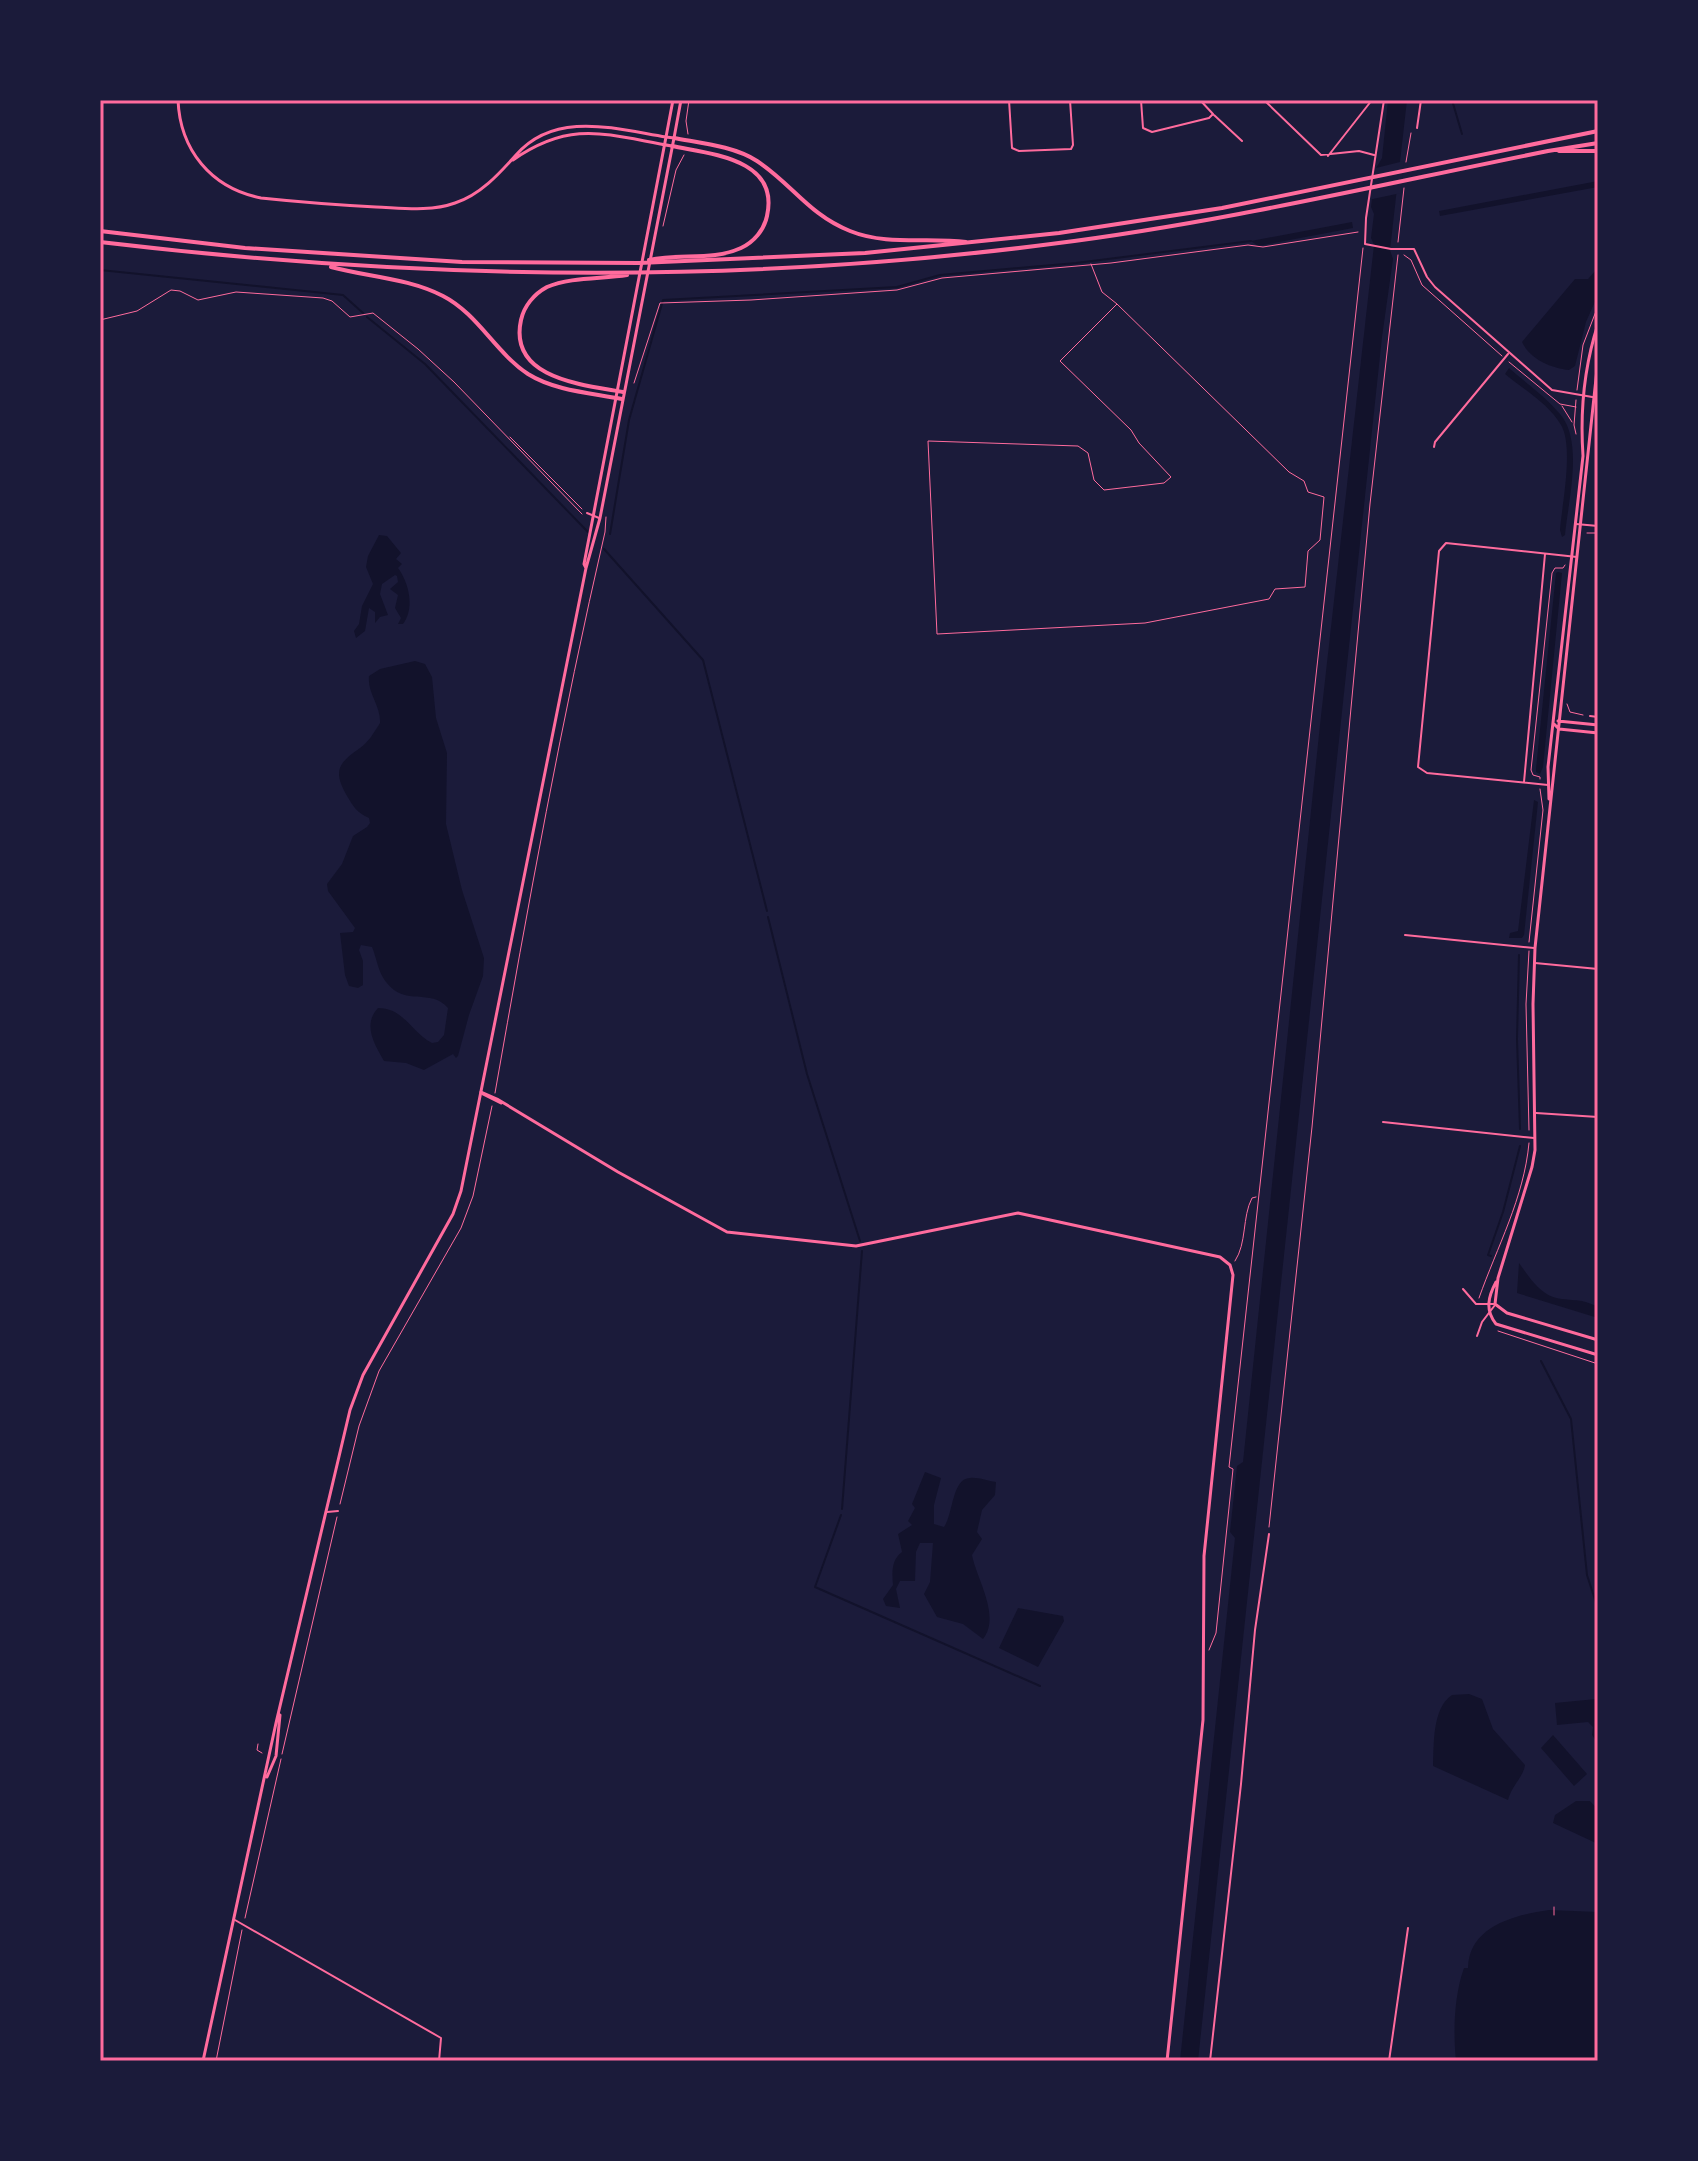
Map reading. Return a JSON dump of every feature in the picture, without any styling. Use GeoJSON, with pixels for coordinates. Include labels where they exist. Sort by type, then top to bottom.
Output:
{"type":"FeatureCollection","features":[{"type":"Feature","properties":{"kind":"highway"},"geometry":{"type":"LineString","coordinates":[[100,231],[245,248],[462,262],[639,263],[774,259],[973,243],[1222,208],[1598,131]]}},
{"type":"Feature","properties":{"kind":"highway"},"geometry":{"type":"LineString","coordinates":[[674,138],[727,149],[755,159],[812,210],[851,232],[885,239],[946,239],[973,243]]}},
{"type":"Feature","properties":{"kind":"highway"},"geometry":{"type":"LineString","coordinates":[[100,242],[321,264],[442,271],[645,273],[864,263],[1036,246],[1250,213],[1598,143]]}},
{"type":"Feature","properties":{"kind":"highway"},"geometry":{"type":"LineString","coordinates":[[639,263],[733,251],[749,243],[764,225],[768,198],[753,170],[731,159],[672,146]]}},
{"type":"Feature","properties":{"kind":"highway"},"geometry":{"type":"LineString","coordinates":[[1548,151],[1598,151]]}},
{"type":"Feature","properties":{"kind":"highway"},"geometry":{"type":"LineString","coordinates":[[321,264],[431,290],[469,314],[513,362],[530,375],[559,386],[620,398]]}},
{"type":"Feature","properties":{"kind":"highway"},"geometry":{"type":"LineString","coordinates":[[621,392],[562,379],[539,369],[524,350],[519,334],[521,320],[534,296],[553,285],[645,273]]}},
{"type":"Feature","properties":{"kind":"main road"},"geometry":{"type":"LineString","coordinates":[[178,100],[186,140],[200,164],[225,185],[261,198],[344,205],[434,208],[467,198],[484,187],[540,136],[566,127],[594,125],[674,138]]}},
{"type":"Feature","properties":{"kind":"main road"},"geometry":{"type":"LineString","coordinates":[[595,526],[600,518],[673,100]]}},
{"type":"Feature","properties":{"kind":"main road"},"geometry":{"type":"LineString","coordinates":[[621,392],[681,100]]}},
{"type":"Feature","properties":{"kind":"main road"},"geometry":{"type":"LineString","coordinates":[[510,162],[543,142],[566,134],[593,133],[672,146]]}},
{"type":"Feature","properties":{"kind":"main road"},"geometry":{"type":"LineString","coordinates":[[1598,324],[1591,350],[1581,423],[1583,456],[1578,524],[1554,785],[1549,803],[1535,948],[1536,1113],[1532,1167],[1488,1304],[1496,1324],[1598,1355]]}},
{"type":"Feature","properties":{"kind":"main road"},"geometry":{"type":"LineString","coordinates":[[1578,524],[1596,397],[1598,360]]}},
{"type":"Feature","properties":{"kind":"main road"},"geometry":{"type":"LineString","coordinates":[[203,2061],[267,1765],[355,1391],[453,1214],[481,1092],[620,398]]}},
{"type":"Feature","properties":{"kind":"main road"},"geometry":{"type":"LineString","coordinates":[[1549,803],[1546,784],[1575,557]]}},
{"type":"Feature","properties":{"kind":"main road"},"geometry":{"type":"LineString","coordinates":[[1554,724],[1560,721],[1598,725]]}},
{"type":"Feature","properties":{"kind":"main road"},"geometry":{"type":"LineString","coordinates":[[1554,724],[1559,729],[1598,733]]}},
{"type":"Feature","properties":{"kind":"main road"},"geometry":{"type":"LineString","coordinates":[[481,1092],[730,1233],[856,1246],[1018,1213],[1220,1257],[1230,1265],[1233,1275],[1204,1556],[1199,1760],[1167,2061]]}},
{"type":"Feature","properties":{"kind":"main road"},"geometry":{"type":"LineString","coordinates":[[1498,1278],[1495,1304],[1507,1313],[1598,1340]]}},
{"type":"Feature","properties":{"kind":"street"},"geometry":{"type":"LineString","coordinates":[[100,108],[103,100]]}},
{"type":"Feature","properties":{"kind":"street"},"geometry":{"type":"LineString","coordinates":[[1009,100],[1012,148],[1019,151],[1071,149],[1070,100]]}},
{"type":"Feature","properties":{"kind":"street"},"geometry":{"type":"LineString","coordinates":[[1141,100],[1143,128],[1148,132],[1209,118],[1213,114]]}},
{"type":"Feature","properties":{"kind":"street"},"geometry":{"type":"LineString","coordinates":[[1200,100],[1242,141]]}},
{"type":"Feature","properties":{"kind":"street"},"geometry":{"type":"LineString","coordinates":[[1264,100],[1319,153],[1328,156],[1359,151],[1375,155]]}},
{"type":"Feature","properties":{"kind":"street"},"geometry":{"type":"LineString","coordinates":[[1328,156],[1372,100]]}},
{"type":"Feature","properties":{"kind":"street"},"geometry":{"type":"LineString","coordinates":[[1384,100],[1364,241],[1373,247],[1414,249],[1435,287],[1552,390],[1596,397]]}},
{"type":"Feature","properties":{"kind":"street"},"geometry":{"type":"LineString","coordinates":[[1417,128],[1421,100]]}},
{"type":"Feature","properties":{"kind":"street"},"geometry":{"type":"LineString","coordinates":[[1434,447],[1509,353]]}},
{"type":"Feature","properties":{"kind":"street"},"geometry":{"type":"LineString","coordinates":[[587,513],[600,518]]}},
{"type":"Feature","properties":{"kind":"street"},"geometry":{"type":"LineString","coordinates":[[1578,524],[1598,526]]}},
{"type":"Feature","properties":{"kind":"street"},"geometry":{"type":"LineString","coordinates":[[1554,785],[1420,770],[1417,762],[1439,551],[1446,543],[1575,557]]}},
{"type":"Feature","properties":{"kind":"street"},"geometry":{"type":"LineString","coordinates":[[1524,783],[1545,554]]}},
{"type":"Feature","properties":{"kind":"street"},"geometry":{"type":"LineString","coordinates":[[1590,716],[1598,717]]}},
{"type":"Feature","properties":{"kind":"street"},"geometry":{"type":"LineString","coordinates":[[1405,935],[1535,948]]}},
{"type":"Feature","properties":{"kind":"street"},"geometry":{"type":"LineString","coordinates":[[1535,963],[1598,969]]}},
{"type":"Feature","properties":{"kind":"street"},"geometry":{"type":"LineString","coordinates":[[1536,1113],[1598,1117]]}},
{"type":"Feature","properties":{"kind":"street"},"geometry":{"type":"LineString","coordinates":[[1383,1122],[1535,1138]]}},
{"type":"Feature","properties":{"kind":"street"},"geometry":{"type":"LineString","coordinates":[[1463,1289],[1476,1304],[1495,1304]]}},
{"type":"Feature","properties":{"kind":"street"},"geometry":{"type":"LineString","coordinates":[[1477,1336],[1482,1322],[1495,1304]]}},
{"type":"Feature","properties":{"kind":"street"},"geometry":{"type":"LineString","coordinates":[[325,1512],[338,1511]]}},
{"type":"Feature","properties":{"kind":"street"},"geometry":{"type":"LineString","coordinates":[[1210,2061],[1255,1630],[1269,1534]]}},
{"type":"Feature","properties":{"kind":"street"},"geometry":{"type":"LineString","coordinates":[[234,1920],[441,2038],[439,2061]]}},
{"type":"Feature","properties":{"kind":"street"},"geometry":{"type":"LineString","coordinates":[[1389,2061],[1408,1928]]}},
{"type":"Feature","properties":{"kind":"path"},"geometry":{"type":"LineString","coordinates":[[687,141],[689,100]]}},
{"type":"Feature","properties":{"kind":"path"},"geometry":{"type":"LineString","coordinates":[[662,228],[676,170],[685,149]]}},
{"type":"Feature","properties":{"kind":"path"},"geometry":{"type":"LineString","coordinates":[[631,383],[636,381],[660,303],[897,290],[942,278],[1248,245],[1263,247],[1352,231],[1364,232]]}},
{"type":"Feature","properties":{"kind":"path"},"geometry":{"type":"LineString","coordinates":[[1207,1653],[1216,1633],[1233,1469],[1229,1467],[1364,241]]}},
{"type":"Feature","properties":{"kind":"path"},"geometry":{"type":"LineString","coordinates":[[1269,1534],[1312,1127],[1367,535],[1398,252],[1411,260],[1422,285],[1560,404],[1574,425]]}},
{"type":"Feature","properties":{"kind":"path"},"geometry":{"type":"LineString","coordinates":[[1091,264],[1102,292],[1117,304],[1289,472],[1304,481],[1308,492],[1324,497],[1320,540],[1308,551],[1305,587],[1275,589],[1269,599],[1145,623],[937,634],[928,441],[1078,446],[1088,453],[1094,480],[1104,490],[1170,480],[1164,467],[1139,443],[1131,430],[1060,361],[1117,304]]}},
{"type":"Feature","properties":{"kind":"path"},"geometry":{"type":"LineString","coordinates":[[100,320],[137,311],[171,290],[198,300],[236,292],[323,298],[332,301],[350,317],[373,313],[454,382],[595,526],[605,528],[550,784],[473,1196],[461,1228],[373,1385],[359,1426],[244,1923],[216,2061]]}},
{"type":"Feature","properties":{"kind":"path"},"geometry":{"type":"LineString","coordinates":[[1560,404],[1575,407],[1583,345],[1598,306]]}},
{"type":"Feature","properties":{"kind":"path"},"geometry":{"type":"LineString","coordinates":[[510,437],[587,513]]}},
{"type":"Feature","properties":{"kind":"path"},"geometry":{"type":"LineString","coordinates":[[1584,535],[1587,532],[1598,533]]}},
{"type":"Feature","properties":{"kind":"path"},"geometry":{"type":"LineString","coordinates":[[1567,704],[1570,712],[1590,716]]}},
{"type":"Feature","properties":{"kind":"path"},"geometry":{"type":"LineString","coordinates":[[1476,1304],[1507,1228],[1525,1165],[1529,1111]]}},
{"type":"Feature","properties":{"kind":"path"},"geometry":{"type":"LineString","coordinates":[[1230,1265],[1238,1259],[1249,1205],[1252,1198],[1259,1197]]}},
{"type":"Feature","properties":{"kind":"path"},"geometry":{"type":"LineString","coordinates":[[1491,1327],[1598,1364]]}},
{"type":"Feature","properties":{"kind":"path"},"geometry":{"type":"LineString","coordinates":[[1554,1907],[1554,1915]]}},
{"type":"Feature","properties":{"kind":"shaded area"},"geometry":{"type":"Polygon","coordinates":[[[1388,100],[1407,100],[1390,250],[1393,259],[1382,337],[1198,2061],[1180,2061],[1235,1538],[1230,1532],[1237,1466],[1243,1462],[1374,245],[1371,238],[1374,214],[1371,207],[1375,170],[1382,158],[1388,100]]]}},
{"type":"Feature","properties":{"kind":"shaded area"},"geometry":{"type":"Polygon","coordinates":[[[1598,181],[1598,187],[1440,216],[1439,211],[1598,181]]]}},
{"type":"Feature","properties":{"kind":"shaded area"},"geometry":{"type":"Polygon","coordinates":[[[1352,222],[1353,228],[1258,246],[1251,241],[1352,222]]]}},
{"type":"Feature","properties":{"kind":"shaded area"},"geometry":{"type":"Polygon","coordinates":[[[1598,251],[1598,295],[1586,322],[1575,366],[1569,370],[1548,365],[1530,353],[1522,342],[1575,279],[1588,279],[1596,270],[1598,251]]]}},
{"type":"Feature","properties":{"kind":"shaded area"},"geometry":{"type":"Polygon","coordinates":[[[1509,368],[1549,402],[1567,426],[1573,472],[1565,535],[1562,537],[1560,530],[1567,461],[1565,435],[1550,410],[1505,374],[1509,368]]]}},
{"type":"Feature","properties":{"kind":"shaded area"},"geometry":{"type":"Polygon","coordinates":[[[379,535],[387,536],[401,553],[396,559],[402,564],[398,568],[408,588],[409,611],[403,624],[398,624],[401,618],[395,608],[398,595],[390,589],[398,582],[395,575],[382,584],[380,594],[388,615],[380,617],[375,623],[375,612],[369,608],[365,631],[356,638],[354,631],[373,584],[366,567],[368,556],[379,535]]]}},
{"type":"Feature","properties":{"kind":"shaded area"},"geometry":{"type":"Polygon","coordinates":[[[1558,572],[1562,573],[1540,774],[1536,769],[1558,572]]]}},
{"type":"Feature","properties":{"kind":"shaded area"},"geometry":{"type":"Polygon","coordinates":[[[415,661],[425,664],[432,677],[436,718],[447,753],[446,824],[462,890],[484,958],[483,976],[458,1056],[456,1058],[453,1054],[424,1070],[406,1063],[384,1061],[370,1028],[373,1015],[378,1008],[394,1012],[432,1043],[438,1042],[444,1035],[448,1008],[434,999],[394,990],[381,974],[372,947],[361,945],[359,950],[363,961],[363,985],[358,988],[349,986],[340,933],[353,932],[355,928],[328,891],[327,884],[342,864],[353,836],[370,823],[369,818],[349,800],[339,773],[347,758],[366,743],[380,723],[369,676],[380,669],[415,661]]]}},
{"type":"Feature","properties":{"kind":"shaded area"},"geometry":{"type":"Polygon","coordinates":[[[1534,800],[1538,802],[1524,935],[1522,938],[1509,938],[1510,933],[1518,931],[1534,800]]]}},
{"type":"Feature","properties":{"kind":"shaded area"},"geometry":{"type":"Polygon","coordinates":[[[1519,1263],[1542,1291],[1598,1307],[1598,1318],[1517,1293],[1519,1263]]]}},
{"type":"Feature","properties":{"kind":"shaded area"},"geometry":{"type":"Polygon","coordinates":[[[925,1472],[941,1478],[934,1505],[934,1524],[944,1527],[956,1490],[964,1480],[976,1478],[996,1482],[995,1495],[982,1510],[977,1532],[982,1539],[972,1555],[989,1609],[988,1630],[983,1639],[963,1624],[937,1617],[924,1594],[930,1582],[933,1543],[920,1543],[916,1552],[915,1581],[900,1581],[896,1589],[900,1608],[886,1606],[883,1599],[893,1585],[894,1563],[902,1552],[898,1534],[912,1525],[908,1521],[915,1508],[912,1504],[925,1472]]]}},
{"type":"Feature","properties":{"kind":"shaded area"},"geometry":{"type":"Polygon","coordinates":[[[1018,1608],[1063,1616],[1064,1621],[1038,1667],[999,1648],[1018,1608]]]}},
{"type":"Feature","properties":{"kind":"shaded area"},"geometry":{"type":"Polygon","coordinates":[[[1469,1694],[1482,1699],[1493,1729],[1525,1765],[1508,1800],[1433,1766],[1435,1728],[1445,1701],[1452,1695],[1469,1694]]]}},
{"type":"Feature","properties":{"kind":"shaded area"},"geometry":{"type":"Polygon","coordinates":[[[1596,1699],[1598,1720],[1594,1722],[1598,1725],[1598,1744],[1592,1735],[1593,1727],[1588,1722],[1557,1725],[1555,1703],[1596,1699]]]}},
{"type":"Feature","properties":{"kind":"shaded area"},"geometry":{"type":"Polygon","coordinates":[[[1553,1735],[1587,1774],[1574,1786],[1541,1748],[1553,1735]]]}},
{"type":"Feature","properties":{"kind":"shaded area"},"geometry":{"type":"Polygon","coordinates":[[[1576,1801],[1590,1801],[1598,1810],[1598,1844],[1553,1823],[1555,1815],[1576,1801]]]}},
{"type":"Feature","properties":{"kind":"shaded area"},"geometry":{"type":"Polygon","coordinates":[[[1549,1910],[1598,1912],[1598,2061],[1456,2061],[1458,1990],[1476,1942],[1496,1925],[1509,1919],[1549,1910]]]}},
{"type":"Feature","properties":{"kind":"pier"},"geometry":{"type":"Polygon","coordinates":[[[1404,161],[1401,193],[1368,200],[1372,169],[1404,161]]]}},
{"type":"Feature","properties":{"kind":"waterway"},"geometry":{"type":"LineString","coordinates":[[1452,100],[1462,134]]}},
{"type":"Feature","properties":{"kind":"waterway"},"geometry":{"type":"LineString","coordinates":[[610,534],[629,420],[663,300],[897,287],[940,275],[1076,263],[1251,241]]}},
{"type":"Feature","properties":{"kind":"waterway"},"geometry":{"type":"LineString","coordinates":[[100,270],[343,295],[363,313]]}},
{"type":"Feature","properties":{"kind":"waterway"},"geometry":{"type":"LineString","coordinates":[[367,317],[425,364],[588,532]]}},
{"type":"Feature","properties":{"kind":"waterway"},"geometry":{"type":"LineString","coordinates":[[604,549],[703,660],[767,911]]}},
{"type":"Feature","properties":{"kind":"waterway"},"geometry":{"type":"LineString","coordinates":[[768,917],[807,1074],[860,1241]]}},
{"type":"Feature","properties":{"kind":"waterway"},"geometry":{"type":"LineString","coordinates":[[1519,955],[1517,1039],[1520,1129]]}},
{"type":"Feature","properties":{"kind":"waterway"},"geometry":{"type":"LineString","coordinates":[[1491,1256],[1488,1255],[1520,1146]]}},
{"type":"Feature","properties":{"kind":"waterway"},"geometry":{"type":"LineString","coordinates":[[842,1509],[862,1251]]}},
{"type":"Feature","properties":{"kind":"waterway"},"geometry":{"type":"LineString","coordinates":[[1541,1361],[1571,1419],[1587,1575],[1598,1609]]}},
{"type":"Feature","properties":{"kind":"waterway"},"geometry":{"type":"LineString","coordinates":[[841,1515],[815,1587],[1040,1686]]}}]}
